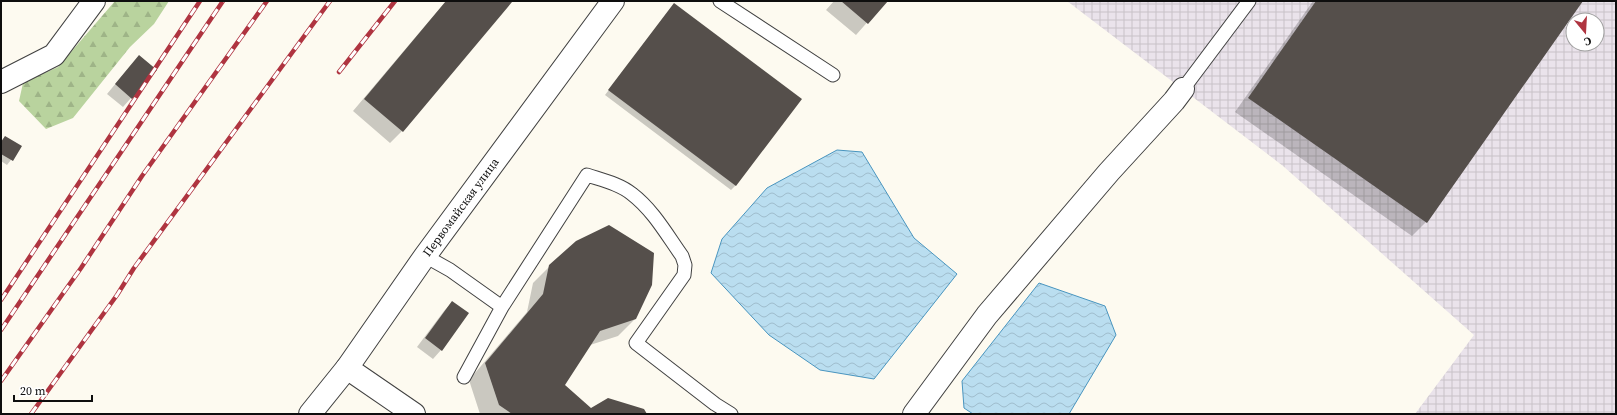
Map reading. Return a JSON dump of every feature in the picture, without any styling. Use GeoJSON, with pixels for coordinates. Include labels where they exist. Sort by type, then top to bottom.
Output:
{"type":"FeatureCollection","features":[{"type":"Feature","properties":{"kind":"street"},"geometry":{"type":"LineString","coordinates":[[1,82],[54,55],[94,1]]}},
{"type":"Feature","properties":{"kind":"street","name":"Первомайская улица"},"geometry":{"type":"LineString","coordinates":[[310,414],[347,368],[425,256],[613,1]]}},
{"type":"Feature","properties":{"kind":"street"},"geometry":{"type":"LineString","coordinates":[[914,414],[987,315],[1109,172],[1174,101],[1183,89]]}},
{"type":"Feature","properties":{"kind":"street"},"geometry":{"type":"LineString","coordinates":[[347,368],[414,414]]}},
{"type":"Feature","properties":{"kind":"lane"},"geometry":{"type":"LineString","coordinates":[[720,1],[833,76]]}},
{"type":"Feature","properties":{"kind":"lane"},"geometry":{"type":"LineString","coordinates":[[1183,89],[1249,1]]}},
{"type":"Feature","properties":{"kind":"lane"},"geometry":{"type":"LineString","coordinates":[[464,377],[502,307],[587,174],[631,193],[646,207],[682,256],[685,265],[684,275],[636,343],[715,404],[731,414]]}},
{"type":"Feature","properties":{"kind":"lane"},"geometry":{"type":"LineString","coordinates":[[425,256],[450,270],[502,307]]}},
{"type":"Feature","properties":{"kind":"shaded area"},"geometry":{"type":"Polygon","coordinates":[[[1067,1],[1616,1],[1616,414],[1415,414],[1474,335],[1283,166],[1067,1]]]}},
{"type":"Feature","properties":{"kind":"green space"},"geometry":{"type":"Polygon","coordinates":[[[115,1],[169,1],[154,24],[130,47],[73,118],[46,129],[19,101],[23,83],[58,67],[115,1]]]}},
{"type":"Feature","properties":{"kind":"water"},"geometry":{"type":"Polygon","coordinates":[[[837,150],[862,152],[914,238],[957,274],[874,379],[820,370],[769,335],[711,273],[722,239],[767,188],[837,150]]]}},
{"type":"Feature","properties":{"kind":"water"},"geometry":{"type":"Polygon","coordinates":[[[1039,283],[1105,306],[1116,335],[1069,414],[973,414],[964,408],[962,381],[1039,283]]]}},
{"type":"Feature","properties":{"kind":"building"},"geometry":{"type":"Polygon","coordinates":[[[446,1],[512,2],[403,132],[364,99],[446,1]]]}},
{"type":"Feature","properties":{"kind":"building"},"geometry":{"type":"Polygon","coordinates":[[[841,1],[888,1],[868,24],[841,1]]]}},
{"type":"Feature","properties":{"kind":"building"},"geometry":{"type":"Polygon","coordinates":[[[1316,1],[1583,1],[1575,12],[1565,12],[1565,27],[1427,223],[1248,98],[1316,1]]]}},
{"type":"Feature","properties":{"kind":"building"},"geometry":{"type":"Polygon","coordinates":[[[674,3],[802,99],[736,186],[608,90],[674,3]]]}},
{"type":"Feature","properties":{"kind":"building"},"geometry":{"type":"Polygon","coordinates":[[[139,55],[157,70],[132,99],[115,84],[139,55]]]}},
{"type":"Feature","properties":{"kind":"building"},"geometry":{"type":"Polygon","coordinates":[[[5,136],[22,146],[13,161],[1,154],[1,142],[5,136]]]}},
{"type":"Feature","properties":{"kind":"building"},"geometry":{"type":"Polygon","coordinates":[[[609,225],[654,253],[652,285],[636,319],[600,331],[565,385],[591,408],[608,398],[644,409],[647,414],[512,414],[499,405],[485,363],[543,294],[549,265],[576,241],[609,225]]]}},
{"type":"Feature","properties":{"kind":"building"},"geometry":{"type":"Polygon","coordinates":[[[452,301],[469,313],[442,351],[425,338],[452,301]]]}},
{"type":"Feature","properties":{"kind":"railway"},"geometry":{"type":"LineString","coordinates":[[1,300],[200,1]]}},
{"type":"Feature","properties":{"kind":"railway"},"geometry":{"type":"LineString","coordinates":[[1,330],[223,1]]}},
{"type":"Feature","properties":{"kind":"railway"},"geometry":{"type":"LineString","coordinates":[[1,381],[81,268],[142,176],[267,1]]}},
{"type":"Feature","properties":{"kind":"railway"},"geometry":{"type":"LineString","coordinates":[[31,414],[117,295],[134,268],[330,1]]}},
{"type":"Feature","properties":{"kind":"railway"},"geometry":{"type":"LineString","coordinates":[[339,72],[395,1]]}}]}
